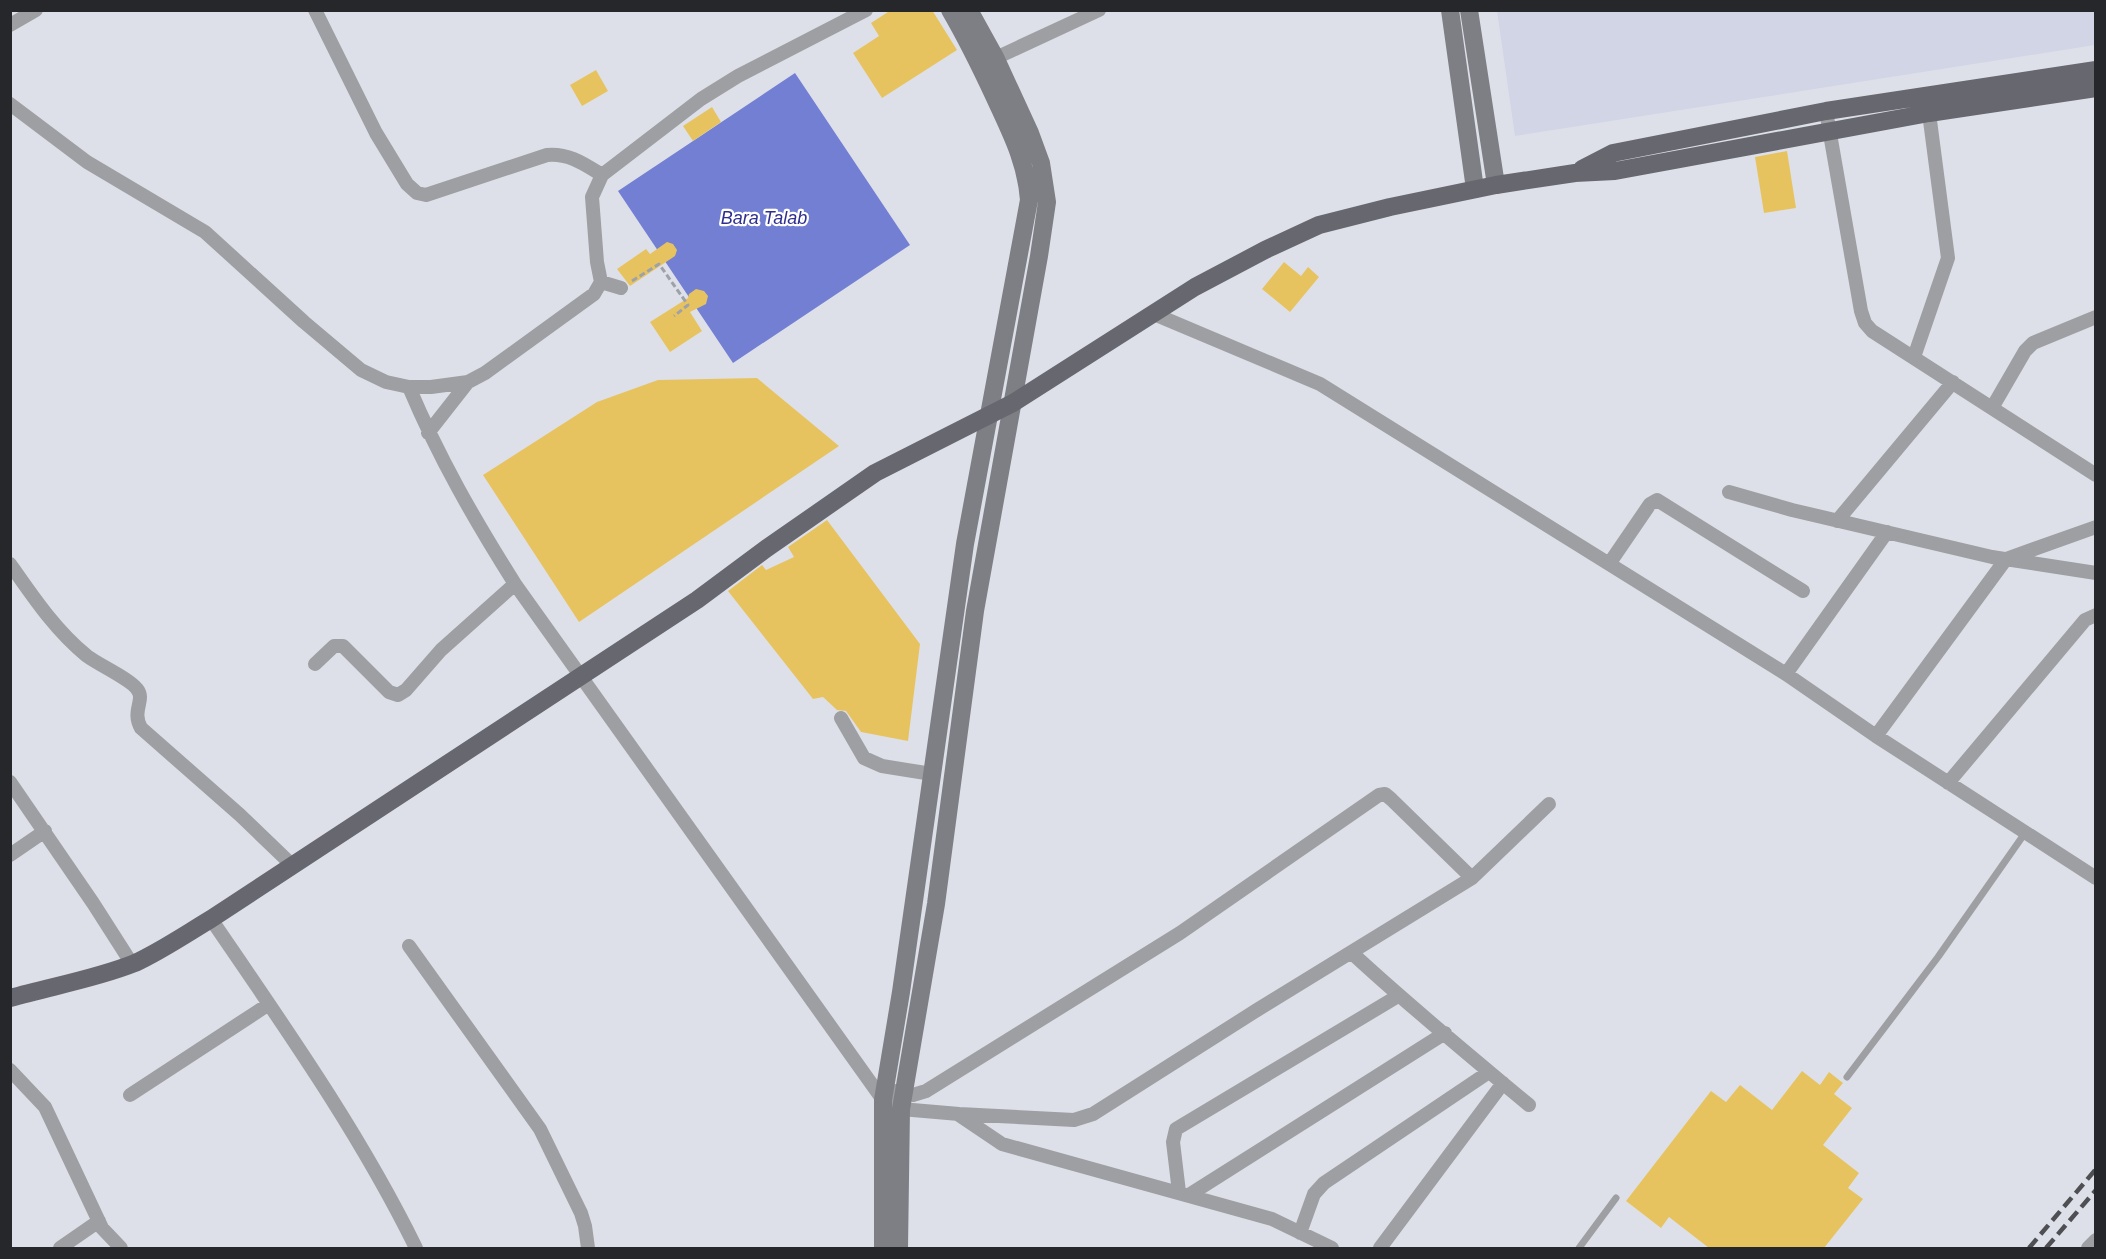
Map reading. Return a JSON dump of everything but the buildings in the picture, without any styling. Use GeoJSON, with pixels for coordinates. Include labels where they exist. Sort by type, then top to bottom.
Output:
{"type":"FeatureCollection","features":[{"type":"Feature","properties":{"kind":"main road"},"geometry":{"type":"LineString","coordinates":[[899,1248],[902,1100],[936,904],[975,611],[1047,202],[1041,163],[1030,133],[988,62],[950,10]]}},
{"type":"Feature","properties":{"kind":"main road"},"geometry":{"type":"LineString","coordinates":[[883,1248],[881,1195],[884,1094],[901,992],[965,543],[1029,200],[1024,164],[969,10]]}},
{"type":"Feature","properties":{"kind":"main road"},"geometry":{"type":"LineString","coordinates":[[1450,10],[1475,189]]}},
{"type":"Feature","properties":{"kind":"main road"},"geometry":{"type":"LineString","coordinates":[[1469,10],[1496,185]]}},
{"type":"Feature","properties":{"kind":"main road"},"geometry":{"type":"LineString","coordinates":[[1575,173],[1613,153],[1826,111],[2096,70]]}},
{"type":"Feature","properties":{"kind":"main road"},"geometry":{"type":"LineString","coordinates":[[10,998],[92,977],[132,964],[159,950],[211,919],[581,678],[697,600],[875,473],[1013,403],[1195,287],[1319,225],[1390,207],[1496,185],[1575,173],[1615,171],[1830,130],[2096,88]]}},
{"type":"Feature","properties":{"kind":"street"},"geometry":{"type":"LineString","coordinates":[[10,25],[36,10]]}},
{"type":"Feature","properties":{"kind":"street"},"geometry":{"type":"LineString","coordinates":[[315,10],[376,132],[407,184],[417,193],[426,195],[547,155],[571,156],[602,175]]}},
{"type":"Feature","properties":{"kind":"street"},"geometry":{"type":"LineString","coordinates":[[10,104],[87,162],[205,232],[304,322],[361,370],[386,382],[409,387],[431,387],[468,382],[485,374],[594,294],[601,282],[597,262],[592,197],[602,175],[701,99],[738,76],[866,10]]}},
{"type":"Feature","properties":{"kind":"street"},"geometry":{"type":"LineString","coordinates":[[988,62],[1099,10]]}},
{"type":"Feature","properties":{"kind":"street"},"geometry":{"type":"LineString","coordinates":[[1826,111],[1865,323],[1872,331],[2096,475]]}},
{"type":"Feature","properties":{"kind":"street"},"geometry":{"type":"LineString","coordinates":[[1914,357],[1948,258],[1929,113]]}},
{"type":"Feature","properties":{"kind":"street"},"geometry":{"type":"LineString","coordinates":[[601,282],[621,288]]}},
{"type":"Feature","properties":{"kind":"street"},"geometry":{"type":"LineString","coordinates":[[1154,314],[1320,384],[1786,674],[1947,783],[2096,878]]}},
{"type":"Feature","properties":{"kind":"street"},"geometry":{"type":"LineString","coordinates":[[1992,408],[2025,351],[2033,343],[2096,317]]}},
{"type":"Feature","properties":{"kind":"street"},"geometry":{"type":"LineString","coordinates":[[428,433],[468,382]]}},
{"type":"Feature","properties":{"kind":"street"},"geometry":{"type":"LineString","coordinates":[[1837,521],[1953,382]]}},
{"type":"Feature","properties":{"kind":"street"},"geometry":{"type":"LineString","coordinates":[[409,387],[428,433],[468,510],[515,584],[884,1094],[958,1114],[1074,1120],[1086,1118],[1472,878],[1549,804]]}},
{"type":"Feature","properties":{"kind":"street"},"geometry":{"type":"LineString","coordinates":[[1729,492],[1837,521],[2006,559],[2096,573]]}},
{"type":"Feature","properties":{"kind":"street"},"geometry":{"type":"LineString","coordinates":[[1609,564],[1650,504],[1657,500],[1803,591]]}},
{"type":"Feature","properties":{"kind":"street"},"geometry":{"type":"LineString","coordinates":[[1876,736],[2006,559],[2096,527]]}},
{"type":"Feature","properties":{"kind":"street"},"geometry":{"type":"LineString","coordinates":[[1786,674],[1887,532]]}},
{"type":"Feature","properties":{"kind":"street"},"geometry":{"type":"LineString","coordinates":[[10,564],[52,621],[88,657],[137,688],[141,699],[136,715],[141,728],[240,815],[292,865]]}},
{"type":"Feature","properties":{"kind":"street"},"geometry":{"type":"LineString","coordinates":[[315,664],[334,646],[343,646],[389,692],[398,695],[406,690],[458,633],[515,584]]}},
{"type":"Feature","properties":{"kind":"street"},"geometry":{"type":"LineString","coordinates":[[1947,783],[2085,620],[2096,615]]}},
{"type":"Feature","properties":{"kind":"street"},"geometry":{"type":"LineString","coordinates":[[841,718],[864,758],[882,766],[932,774]]}},
{"type":"Feature","properties":{"kind":"street"},"geometry":{"type":"LineString","coordinates":[[10,782],[132,964]]}},
{"type":"Feature","properties":{"kind":"street"},"geometry":{"type":"LineString","coordinates":[[902,1100],[926,1091],[1180,933],[1379,795],[1385,794],[1391,799],[1472,878]]}},
{"type":"Feature","properties":{"kind":"street"},"geometry":{"type":"LineString","coordinates":[[10,855],[45,831]]}},
{"type":"Feature","properties":{"kind":"street"},"geometry":{"type":"LineString","coordinates":[[211,919],[348,1125],[399,1212],[416,1248]]}},
{"type":"Feature","properties":{"kind":"street"},"geometry":{"type":"LineString","coordinates":[[409,946],[540,1129],[581,1213],[588,1248]]}},
{"type":"Feature","properties":{"kind":"street"},"geometry":{"type":"LineString","coordinates":[[1352,953],[1398,996],[1529,1105]]}},
{"type":"Feature","properties":{"kind":"street"},"geometry":{"type":"LineString","coordinates":[[1184,1193],[1173,1142],[1176,1130],[1398,996]]}},
{"type":"Feature","properties":{"kind":"street"},"geometry":{"type":"LineString","coordinates":[[130,1095],[269,1004]]}},
{"type":"Feature","properties":{"kind":"street"},"geometry":{"type":"LineString","coordinates":[[1184,1193],[1445,1033]]}},
{"type":"Feature","properties":{"kind":"street"},"geometry":{"type":"LineString","coordinates":[[10,1070],[45,1107],[102,1228],[121,1248]]}},
{"type":"Feature","properties":{"kind":"street"},"geometry":{"type":"LineString","coordinates":[[1300,1233],[1314,1194],[1324,1183],[1489,1072]]}},
{"type":"Feature","properties":{"kind":"street"},"geometry":{"type":"LineString","coordinates":[[1380,1248],[1503,1083]]}},
{"type":"Feature","properties":{"kind":"street"},"geometry":{"type":"LineString","coordinates":[[958,1114],[1002,1144],[1272,1219],[1332,1248]]}},
{"type":"Feature","properties":{"kind":"street"},"geometry":{"type":"LineString","coordinates":[[60,1248],[99,1221]]}},
{"type":"Feature","properties":{"kind":"street"},"geometry":{"type":"LineString","coordinates":[[2088,1248],[2096,1240]]}},
{"type":"Feature","properties":{"kind":"lane"},"geometry":{"type":"LineString","coordinates":[[1847,1077],[1938,957],[2025,833]]}},
{"type":"Feature","properties":{"kind":"lane"},"geometry":{"type":"LineString","coordinates":[[1579,1248],[1616,1198]]}},
{"type":"Feature","properties":{"kind":"path"},"geometry":{"type":"LineString","coordinates":[[621,288],[659,264],[688,305],[674,316]]}},
{"type":"Feature","properties":{"kind":"shaded area"},"geometry":{"type":"Polygon","coordinates":[[[1497,11],[2095,11],[2095,45],[1515,136],[1497,11]]]}},
{"type":"Feature","properties":{"kind":"water","name":"Bara Talab"},"geometry":{"type":"Polygon","coordinates":[[[795,73],[910,245],[733,363],[618,191],[795,73]]]}},
{"type":"Feature","properties":{"kind":"railway"},"geometry":{"type":"LineString","coordinates":[[2029,1248],[2096,1169]]}},
{"type":"Feature","properties":{"kind":"railway"},"geometry":{"type":"LineString","coordinates":[[2046,1248],[2096,1190]]}}]}
